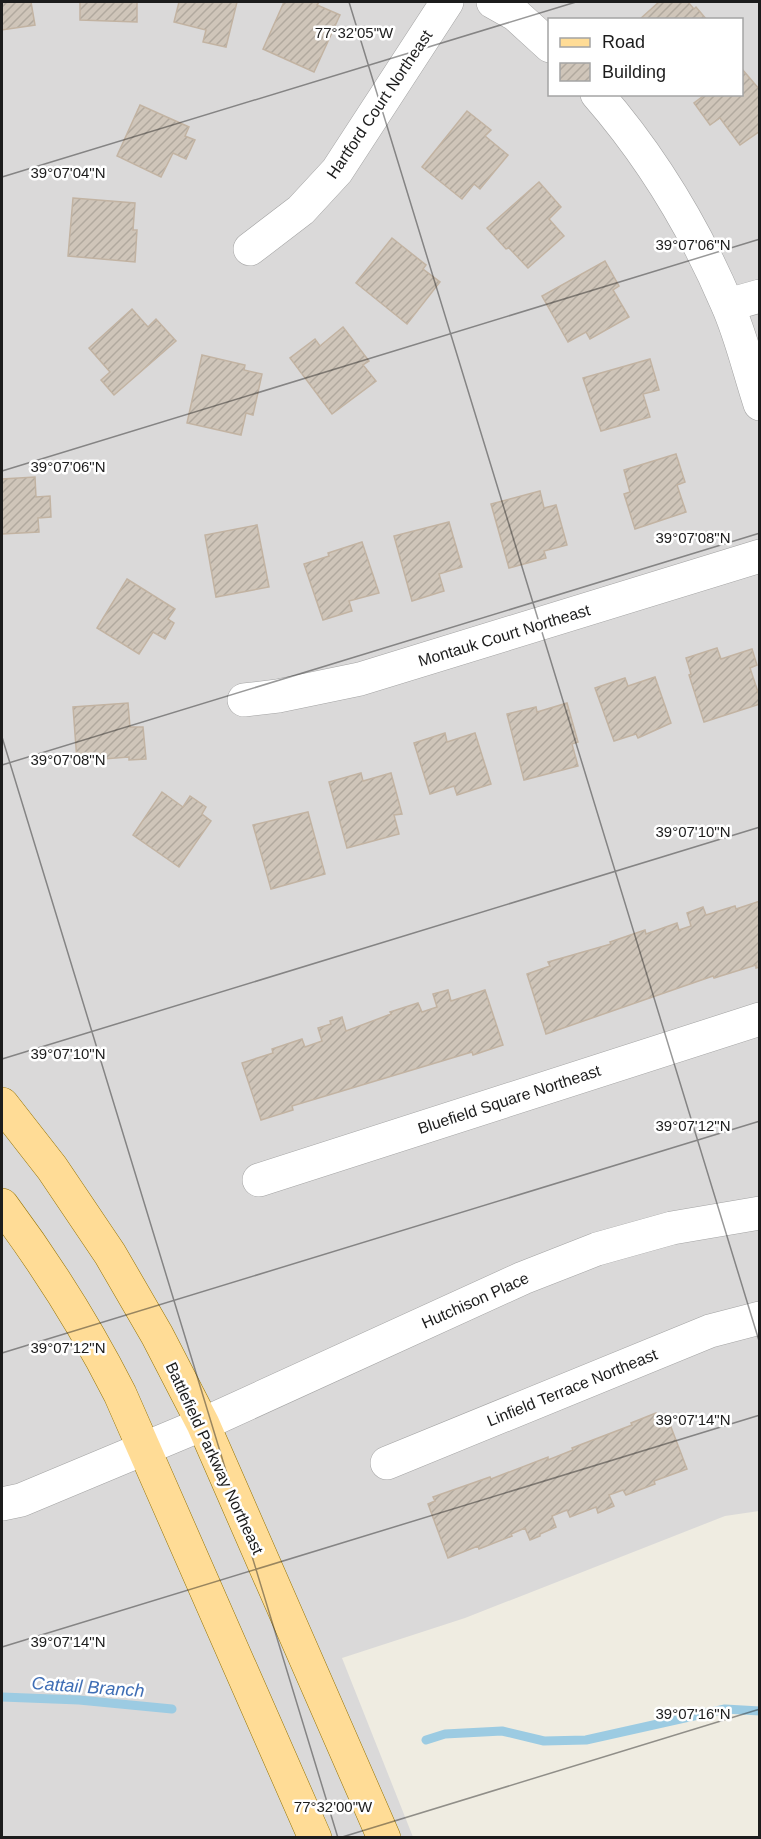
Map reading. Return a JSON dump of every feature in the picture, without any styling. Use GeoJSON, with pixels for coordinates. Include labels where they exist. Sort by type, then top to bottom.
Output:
{"type":"FeatureCollection","features":[{"type":"Feature","properties":{"kind":"main road","name":"Battlefield Parkway Northeast"},"geometry":{"type":"LineString","coordinates":[[2,1104],[52,1168],[110,1254],[157,1335],[203,1424],[384,1838]]}},
{"type":"Feature","properties":{"kind":"main road"},"geometry":{"type":"LineString","coordinates":[[2,1205],[66,1298],[97,1349],[144,1448],[315,1838]]}},
{"type":"Feature","properties":{"kind":"street","name":"Hartford Court Northeast"},"geometry":{"type":"LineString","coordinates":[[250,249],[301,210],[336,171],[447,2]]}},
{"type":"Feature","properties":{"kind":"street"},"geometry":{"type":"LineString","coordinates":[[493,2],[516,15],[548,45]]}},
{"type":"Feature","properties":{"kind":"street"},"geometry":{"type":"LineString","coordinates":[[599,96],[660,176],[697,242],[728,305],[759,404]]}},
{"type":"Feature","properties":{"kind":"street"},"geometry":{"type":"LineString","coordinates":[[728,305],[759,296]]}},
{"type":"Feature","properties":{"kind":"street","name":"Montauk Court Northeast"},"geometry":{"type":"LineString","coordinates":[[244,700],[278,696],[360,679],[759,556]]}},
{"type":"Feature","properties":{"kind":"street","name":"Bluefield Square Northeast"},"geometry":{"type":"LineString","coordinates":[[259,1180],[759,1019]]}},
{"type":"Feature","properties":{"kind":"street","name":"Hutchison Place"},"geometry":{"type":"LineString","coordinates":[[2,1504],[21,1500],[203,1424],[523,1278],[597,1249],[672,1228],[759,1214]]}},
{"type":"Feature","properties":{"kind":"street","name":"Linfield Terrace Northeast"},"geometry":{"type":"LineString","coordinates":[[387,1463],[710,1331],[759,1318]]}},
{"type":"Feature","properties":{"kind":"shaded area"},"geometry":{"type":"Polygon","coordinates":[[[2,2],[759,2],[759,1511],[725,1516],[465,1618],[342,1658],[413,1837],[2,1838],[2,2]]]}},
{"type":"Feature","properties":{"kind":"building"},"geometry":{"type":"Polygon","coordinates":[[[2,2],[31,2],[35,25],[2,30],[2,2]]]}},
{"type":"Feature","properties":{"kind":"building"},"geometry":{"type":"Polygon","coordinates":[[[80,2],[137,2],[137,22],[80,20],[80,2]]]}},
{"type":"Feature","properties":{"kind":"building"},"geometry":{"type":"Polygon","coordinates":[[[179,2],[237,2],[226,47],[203,42],[206,30],[174,22],[179,2]]]}},
{"type":"Feature","properties":{"kind":"building"},"geometry":{"type":"Polygon","coordinates":[[[284,2],[319,2],[317,5],[340,15],[314,72],[263,49],[284,2]]]}},
{"type":"Feature","properties":{"kind":"building"},"geometry":{"type":"Polygon","coordinates":[[[659,2],[688,2],[705,18],[641,18],[659,2]]]}},
{"type":"Feature","properties":{"kind":"building"},"geometry":{"type":"Polygon","coordinates":[[[743,70],[760,90],[760,131],[740,145],[720,118],[710,125],[694,103],[703,96],[743,96],[743,70]]]}},
{"type":"Feature","properties":{"kind":"building"},"geometry":{"type":"Polygon","coordinates":[[[140,105],[189,127],[185,136],[195,140],[186,159],[173,153],[161,177],[117,156],[140,105]]]}},
{"type":"Feature","properties":{"kind":"building"},"geometry":{"type":"Polygon","coordinates":[[[467,111],[491,130],[485,136],[508,155],[480,189],[474,184],[462,199],[422,167],[467,111]]]}},
{"type":"Feature","properties":{"kind":"building"},"geometry":{"type":"Polygon","coordinates":[[[539,182],[561,207],[549,219],[564,236],[528,268],[487,228],[539,182]]]}},
{"type":"Feature","properties":{"kind":"building"},"geometry":{"type":"Polygon","coordinates":[[[73,198],[135,203],[133,230],[137,230],[135,262],[68,256],[73,198]]]}},
{"type":"Feature","properties":{"kind":"building"},"geometry":{"type":"Polygon","coordinates":[[[392,238],[426,265],[423,269],[440,282],[407,324],[356,283],[392,238]]]}},
{"type":"Feature","properties":{"kind":"building"},"geometry":{"type":"Polygon","coordinates":[[[605,261],[619,286],[613,290],[629,317],[590,339],[586,332],[568,342],[542,296],[605,261]]]}},
{"type":"Feature","properties":{"kind":"building"},"geometry":{"type":"Polygon","coordinates":[[[132,309],[148,327],[156,319],[176,341],[114,395],[101,380],[110,372],[89,348],[132,309]]]}},
{"type":"Feature","properties":{"kind":"building"},"geometry":{"type":"Polygon","coordinates":[[[343,327],[369,361],[363,365],[376,381],[332,414],[290,358],[315,339],[320,346],[343,327]]]}},
{"type":"Feature","properties":{"kind":"building"},"geometry":{"type":"Polygon","coordinates":[[[202,355],[245,365],[244,370],[262,374],[253,415],[246,413],[241,435],[187,423],[202,355]]]}},
{"type":"Feature","properties":{"kind":"building"},"geometry":{"type":"Polygon","coordinates":[[[650,359],[659,390],[643,394],[650,417],[601,431],[583,378],[650,359]]]}},
{"type":"Feature","properties":{"kind":"building"},"geometry":{"type":"Polygon","coordinates":[[[676,454],[685,482],[677,485],[686,512],[635,529],[624,494],[630,492],[624,470],[676,454]]]}},
{"type":"Feature","properties":{"kind":"building"},"geometry":{"type":"Polygon","coordinates":[[[35,477],[36,497],[50,496],[51,517],[38,518],[39,532],[2,534],[2,479],[35,477]]]}},
{"type":"Feature","properties":{"kind":"building"},"geometry":{"type":"Polygon","coordinates":[[[540,491],[544,508],[556,505],[567,545],[544,551],[546,558],[509,568],[491,504],[540,491]]]}},
{"type":"Feature","properties":{"kind":"building"},"geometry":{"type":"Polygon","coordinates":[[[449,522],[462,567],[439,574],[444,591],[412,601],[394,536],[449,522]]]}},
{"type":"Feature","properties":{"kind":"building"},"geometry":{"type":"Polygon","coordinates":[[[257,525],[269,587],[216,597],[205,535],[257,525]]]}},
{"type":"Feature","properties":{"kind":"building"},"geometry":{"type":"Polygon","coordinates":[[[362,542],[379,593],[349,601],[352,611],[323,620],[304,564],[362,542]]]}},
{"type":"Feature","properties":{"kind":"building"},"geometry":{"type":"Polygon","coordinates":[[[127,579],[175,609],[168,619],[174,623],[165,639],[153,632],[139,654],[97,628],[127,579]]]}},
{"type":"Feature","properties":{"kind":"building"},"geometry":{"type":"Polygon","coordinates":[[[717,648],[721,659],[752,649],[757,665],[750,668],[760,704],[704,722],[686,658],[717,648]]]}},
{"type":"Feature","properties":{"kind":"building"},"geometry":{"type":"Polygon","coordinates":[[[655,677],[671,723],[638,738],[636,734],[614,741],[595,688],[625,678],[628,686],[655,677]]]}},
{"type":"Feature","properties":{"kind":"building"},"geometry":{"type":"Polygon","coordinates":[[[128,703],[130,727],[143,727],[146,759],[129,760],[129,757],[77,761],[73,707],[128,703]]]}},
{"type":"Feature","properties":{"kind":"building"},"geometry":{"type":"Polygon","coordinates":[[[567,703],[578,742],[572,744],[578,766],[524,780],[507,714],[536,707],[537,712],[567,703]]]}},
{"type":"Feature","properties":{"kind":"building"},"geometry":{"type":"Polygon","coordinates":[[[445,733],[447,742],[475,733],[491,784],[457,795],[454,786],[430,794],[414,743],[445,733]]]}},
{"type":"Feature","properties":{"kind":"building"},"geometry":{"type":"Polygon","coordinates":[[[361,773],[363,781],[391,773],[402,814],[394,815],[399,834],[347,848],[329,782],[361,773]]]}},
{"type":"Feature","properties":{"kind":"building"},"geometry":{"type":"Polygon","coordinates":[[[162,792],[183,807],[190,796],[206,807],[202,814],[211,821],[179,867],[133,835],[162,792]]]}},
{"type":"Feature","properties":{"kind":"building"},"geometry":{"type":"Polygon","coordinates":[[[308,812],[325,874],[271,889],[253,825],[308,812]]]}},
{"type":"Feature","properties":{"kind":"building"},"geometry":{"type":"Polygon","coordinates":[[[760,901],[760,967],[756,968],[756,965],[714,978],[713,976],[546,1034],[527,974],[550,966],[548,962],[611,944],[610,942],[645,930],[646,934],[677,923],[679,930],[691,926],[687,913],[703,907],[706,915],[760,901]]]}},
{"type":"Feature","properties":{"kind":"building"},"geometry":{"type":"Polygon","coordinates":[[[448,990],[451,1001],[485,990],[503,1045],[473,1055],[472,1052],[292,1106],[293,1110],[261,1120],[242,1063],[273,1053],[272,1049],[302,1039],[305,1047],[322,1041],[318,1028],[342,1017],[346,1031],[418,1003],[422,1012],[437,1007],[433,994],[448,990]]]}},
{"type":"Feature","properties":{"kind":"building"},"geometry":{"type":"Polygon","coordinates":[[[656,1413],[658,1417],[666,1414],[687,1469],[654,1481],[655,1484],[626,1495],[623,1490],[609,1495],[614,1506],[598,1513],[596,1507],[570,1517],[567,1510],[552,1516],[556,1527],[530,1540],[525,1528],[511,1534],[512,1536],[479,1549],[478,1546],[448,1558],[428,1504],[435,1501],[433,1497],[490,1477],[491,1479],[548,1457],[548,1460],[656,1413]]]}},
{"type":"Feature","properties":{"kind":"waterway","name":"Cattail Branch"},"geometry":{"type":"LineString","coordinates":[[2,1697],[79,1700],[172,1709]]}},
{"type":"Feature","properties":{"kind":"waterway","name":"Cattail Branch"},"geometry":{"type":"LineString","coordinates":[[426,1740],[445,1734],[502,1731],[544,1741],[586,1740],[725,1709],[760,1711]]}}]}
